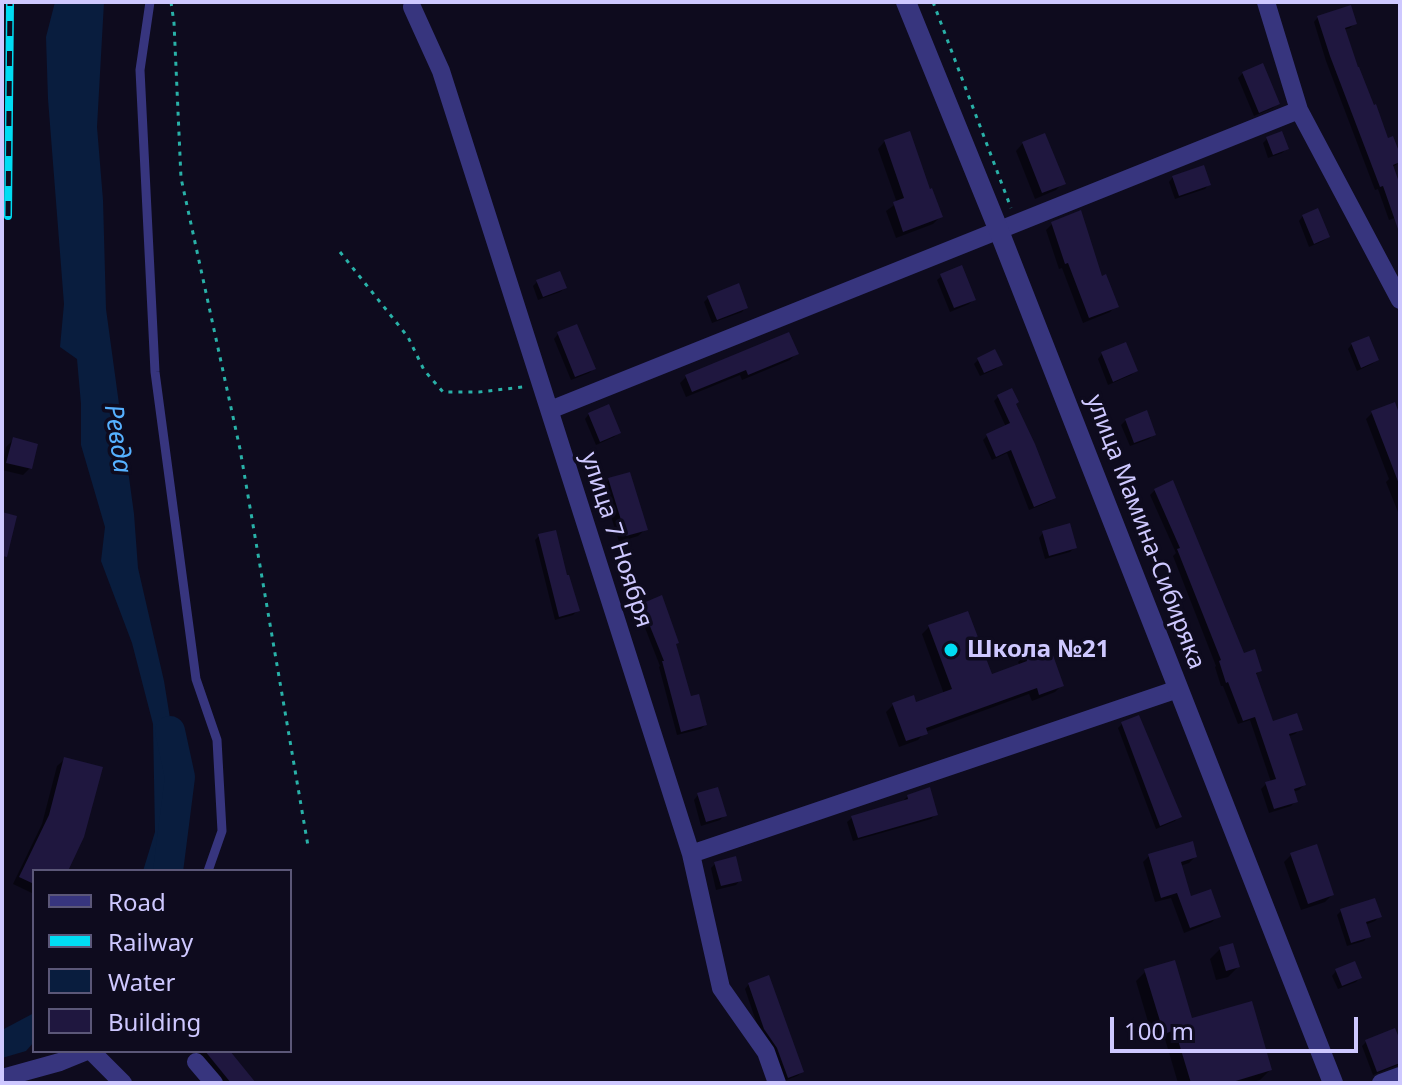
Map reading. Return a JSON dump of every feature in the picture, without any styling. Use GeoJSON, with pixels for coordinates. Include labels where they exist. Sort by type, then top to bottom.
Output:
{"type":"FeatureCollection","features":[{"type":"Feature","properties":{"kind":"street","name":"улица Мамина-Сибиряка"},"geometry":{"type":"LineString","coordinates":[[906,2],[1008,227],[1178,689],[1333,1083]]}},
{"type":"Feature","properties":{"kind":"street"},"geometry":{"type":"LineString","coordinates":[[1266,2],[1299,110],[1400,300]]}},
{"type":"Feature","properties":{"kind":"street","name":"улица 7 Ноября"},"geometry":{"type":"LineString","coordinates":[[412,7],[441,71],[691,854],[721,988],[766,1052],[777,1083]]}},
{"type":"Feature","properties":{"kind":"street"},"geometry":{"type":"LineString","coordinates":[[550,410],[1299,110]]}},
{"type":"Feature","properties":{"kind":"street"},"geometry":{"type":"LineString","coordinates":[[691,854],[1178,689]]}},
{"type":"Feature","properties":{"kind":"street"},"geometry":{"type":"LineString","coordinates":[[2,1078],[84,1053]]}},
{"type":"Feature","properties":{"kind":"street"},"geometry":{"type":"LineString","coordinates":[[91,1053],[123,1083]]}},
{"type":"Feature","properties":{"kind":"street"},"geometry":{"type":"LineString","coordinates":[[196,1062],[214,1083]]}},
{"type":"Feature","properties":{"kind":"street"},"geometry":{"type":"LineString","coordinates":[[1381,1083],[1400,1076]]}},
{"type":"Feature","properties":{"kind":"lane"},"geometry":{"type":"LineString","coordinates":[[150,2],[140,70],[155,372],[196,679],[217,740],[222,831],[209,869]]}},
{"type":"Feature","properties":{"kind":"path"},"geometry":{"type":"LineString","coordinates":[[171,2],[181,178],[240,449],[308,846]]}},
{"type":"Feature","properties":{"kind":"path"},"geometry":{"type":"LineString","coordinates":[[933,2],[1008,227]]}},
{"type":"Feature","properties":{"kind":"path"},"geometry":{"type":"LineString","coordinates":[[340,252],[408,337],[424,370],[443,392],[519,387],[543,389]]}},
{"type":"Feature","properties":{"kind":"water"},"geometry":{"type":"Polygon","coordinates":[[[55,2],[104,2],[97,127],[106,309],[134,514],[138,568],[164,681],[178,768],[182,848],[176,869],[144,869],[155,832],[153,724],[132,643],[101,561],[105,527],[81,445],[77,359],[60,347],[64,304],[46,37],[55,2]]]}},
{"type":"Feature","properties":{"kind":"water"},"geometry":{"type":"Polygon","coordinates":[[[32,1014],[32,1044],[26,1051],[2,1058],[2,1030],[32,1014]]]}},
{"type":"Feature","properties":{"kind":"building"},"geometry":{"type":"Polygon","coordinates":[[[1351,5],[1357,24],[1345,28],[1388,138],[1393,136],[1400,154],[1400,162],[1393,165],[1400,185],[1400,229],[1383,186],[1380,187],[1317,16],[1351,5]]]}},
{"type":"Feature","properties":{"kind":"building"},"geometry":{"type":"Polygon","coordinates":[[[1263,63],[1280,104],[1259,113],[1242,72],[1263,63]]]}},
{"type":"Feature","properties":{"kind":"building"},"geometry":{"type":"Polygon","coordinates":[[[910,131],[943,217],[903,232],[893,202],[904,198],[884,140],[910,131]]]}},
{"type":"Feature","properties":{"kind":"building"},"geometry":{"type":"Polygon","coordinates":[[[1282,131],[1289,149],[1273,155],[1266,137],[1282,131]]]}},
{"type":"Feature","properties":{"kind":"building"},"geometry":{"type":"Polygon","coordinates":[[[1045,133],[1066,184],[1042,193],[1022,142],[1045,133]]]}},
{"type":"Feature","properties":{"kind":"building"},"geometry":{"type":"Polygon","coordinates":[[[1204,165],[1211,185],[1179,196],[1172,176],[1204,165]]]}},
{"type":"Feature","properties":{"kind":"building"},"geometry":{"type":"Polygon","coordinates":[[[1318,208],[1330,237],[1314,244],[1302,215],[1318,208]]]}},
{"type":"Feature","properties":{"kind":"building"},"geometry":{"type":"Polygon","coordinates":[[[1081,210],[1102,276],[1106,274],[1119,307],[1089,318],[1068,263],[1065,264],[1051,222],[1081,210]]]}},
{"type":"Feature","properties":{"kind":"building"},"geometry":{"type":"Polygon","coordinates":[[[962,265],[976,300],[954,308],[940,274],[962,265]]]}},
{"type":"Feature","properties":{"kind":"building"},"geometry":{"type":"Polygon","coordinates":[[[560,271],[567,288],[543,297],[536,280],[560,271]]]}},
{"type":"Feature","properties":{"kind":"building"},"geometry":{"type":"Polygon","coordinates":[[[739,283],[748,308],[717,320],[707,296],[739,283]]]}},
{"type":"Feature","properties":{"kind":"building"},"geometry":{"type":"Polygon","coordinates":[[[577,324],[596,369],[575,377],[557,332],[577,324]]]}},
{"type":"Feature","properties":{"kind":"building"},"geometry":{"type":"Polygon","coordinates":[[[789,332],[799,354],[748,375],[746,370],[692,392],[685,375],[789,332]]]}},
{"type":"Feature","properties":{"kind":"building"},"geometry":{"type":"Polygon","coordinates":[[[1369,336],[1379,360],[1361,368],[1351,343],[1369,336]]]}},
{"type":"Feature","properties":{"kind":"building"},"geometry":{"type":"Polygon","coordinates":[[[1126,342],[1138,371],[1113,382],[1101,352],[1126,342]]]}},
{"type":"Feature","properties":{"kind":"building"},"geometry":{"type":"Polygon","coordinates":[[[995,349],[1003,365],[984,373],[977,358],[995,349]]]}},
{"type":"Feature","properties":{"kind":"building"},"geometry":{"type":"Polygon","coordinates":[[[1012,388],[1056,498],[1034,507],[1011,450],[996,457],[986,434],[1010,423],[997,395],[1012,388]]]}},
{"type":"Feature","properties":{"kind":"building"},"geometry":{"type":"Polygon","coordinates":[[[1395,402],[1400,416],[1399,484],[1371,411],[1395,402]]]}},
{"type":"Feature","properties":{"kind":"building"},"geometry":{"type":"Polygon","coordinates":[[[609,404],[621,433],[600,442],[588,413],[609,404]]]}},
{"type":"Feature","properties":{"kind":"building"},"geometry":{"type":"Polygon","coordinates":[[[1147,410],[1156,435],[1134,443],[1125,419],[1147,410]]]}},
{"type":"Feature","properties":{"kind":"building"},"geometry":{"type":"Polygon","coordinates":[[[13,437],[38,444],[32,469],[6,463],[13,437]]]}},
{"type":"Feature","properties":{"kind":"building"},"geometry":{"type":"Polygon","coordinates":[[[630,472],[648,530],[626,536],[608,478],[630,472]]]}},
{"type":"Feature","properties":{"kind":"building"},"geometry":{"type":"Polygon","coordinates":[[[1173,480],[1244,653],[1255,649],[1262,671],[1256,673],[1273,721],[1297,713],[1303,730],[1289,734],[1306,785],[1294,789],[1298,802],[1274,809],[1265,782],[1276,779],[1255,717],[1243,721],[1226,683],[1221,660],[1177,549],[1180,548],[1154,489],[1173,480]]]}},
{"type":"Feature","properties":{"kind":"building"},"geometry":{"type":"Polygon","coordinates":[[[2,512],[17,516],[7,557],[2,556],[2,512]]]}},
{"type":"Feature","properties":{"kind":"building"},"geometry":{"type":"Polygon","coordinates":[[[1070,523],[1077,548],[1049,556],[1042,531],[1070,523]]]}},
{"type":"Feature","properties":{"kind":"building"},"geometry":{"type":"Polygon","coordinates":[[[556,530],[580,611],[559,617],[538,534],[556,530]]]}},
{"type":"Feature","properties":{"kind":"building"},"geometry":{"type":"Polygon","coordinates":[[[662,595],[679,643],[676,644],[691,696],[699,694],[707,725],[681,732],[664,661],[641,604],[662,595]]]}},
{"type":"Feature","properties":{"kind":"building"},"geometry":{"type":"Polygon","coordinates":[[[968,611],[992,674],[1027,661],[1024,653],[1049,644],[1064,686],[1039,695],[1037,688],[926,728],[928,734],[906,741],[892,703],[914,695],[916,702],[952,689],[928,625],[968,611]]]}},
{"type":"Feature","properties":{"kind":"building"},"geometry":{"type":"Polygon","coordinates":[[[1139,715],[1182,817],[1160,826],[1121,722],[1139,715]]]}},
{"type":"Feature","properties":{"kind":"building"},"geometry":{"type":"Polygon","coordinates":[[[64,757],[103,767],[84,837],[69,869],[32,869],[32,883],[19,877],[49,815],[64,757]]]}},
{"type":"Feature","properties":{"kind":"building"},"geometry":{"type":"Polygon","coordinates":[[[718,787],[727,816],[706,822],[697,793],[718,787]]]}},
{"type":"Feature","properties":{"kind":"building"},"geometry":{"type":"Polygon","coordinates":[[[930,787],[938,815],[858,838],[851,816],[908,799],[907,795],[930,787]]]}},
{"type":"Feature","properties":{"kind":"building"},"geometry":{"type":"Polygon","coordinates":[[[1193,841],[1197,857],[1181,862],[1191,896],[1211,889],[1221,917],[1190,928],[1177,893],[1161,898],[1148,854],[1193,841]]]}},
{"type":"Feature","properties":{"kind":"building"},"geometry":{"type":"Polygon","coordinates":[[[1317,844],[1334,895],[1308,904],[1290,853],[1317,844]]]}},
{"type":"Feature","properties":{"kind":"building"},"geometry":{"type":"Polygon","coordinates":[[[736,856],[742,881],[721,886],[714,862],[736,856]]]}},
{"type":"Feature","properties":{"kind":"building"},"geometry":{"type":"Polygon","coordinates":[[[1375,898],[1382,917],[1366,922],[1371,937],[1351,943],[1340,909],[1375,898]]]}},
{"type":"Feature","properties":{"kind":"building"},"geometry":{"type":"Polygon","coordinates":[[[1233,943],[1240,967],[1226,971],[1219,947],[1233,943]]]}},
{"type":"Feature","properties":{"kind":"building"},"geometry":{"type":"Polygon","coordinates":[[[1175,960],[1192,1018],[1252,1001],[1272,1070],[1229,1083],[1191,1083],[1175,1030],[1164,1034],[1144,969],[1175,960]]]}},
{"type":"Feature","properties":{"kind":"building"},"geometry":{"type":"Polygon","coordinates":[[[1355,961],[1362,978],[1342,986],[1335,969],[1355,961]]]}},
{"type":"Feature","properties":{"kind":"building"},"geometry":{"type":"Polygon","coordinates":[[[769,975],[804,1072],[788,1078],[777,1048],[764,1029],[748,983],[769,975]]]}},
{"type":"Feature","properties":{"kind":"building"},"geometry":{"type":"Polygon","coordinates":[[[1395,1028],[1400,1040],[1400,1063],[1377,1072],[1365,1040],[1395,1028]]]}},
{"type":"Feature","properties":{"kind":"building"},"geometry":{"type":"Polygon","coordinates":[[[207,1053],[232,1053],[256,1083],[231,1083],[207,1053]]]}},
{"type":"Feature","properties":{"kind":"waterway","name":"Ревда"},"geometry":{"type":"LineString","coordinates":[[168,869],[180,777],[170,731]]}},
{"type":"Feature","properties":{"kind":"railway"},"geometry":{"type":"LineString","coordinates":[[8,216],[10,2]]}},
{"type":"Feature","properties":{"kind":"place","name":"Школа №21"},"geometry":{"type":"Point","coordinates":[951,650]}}]}
